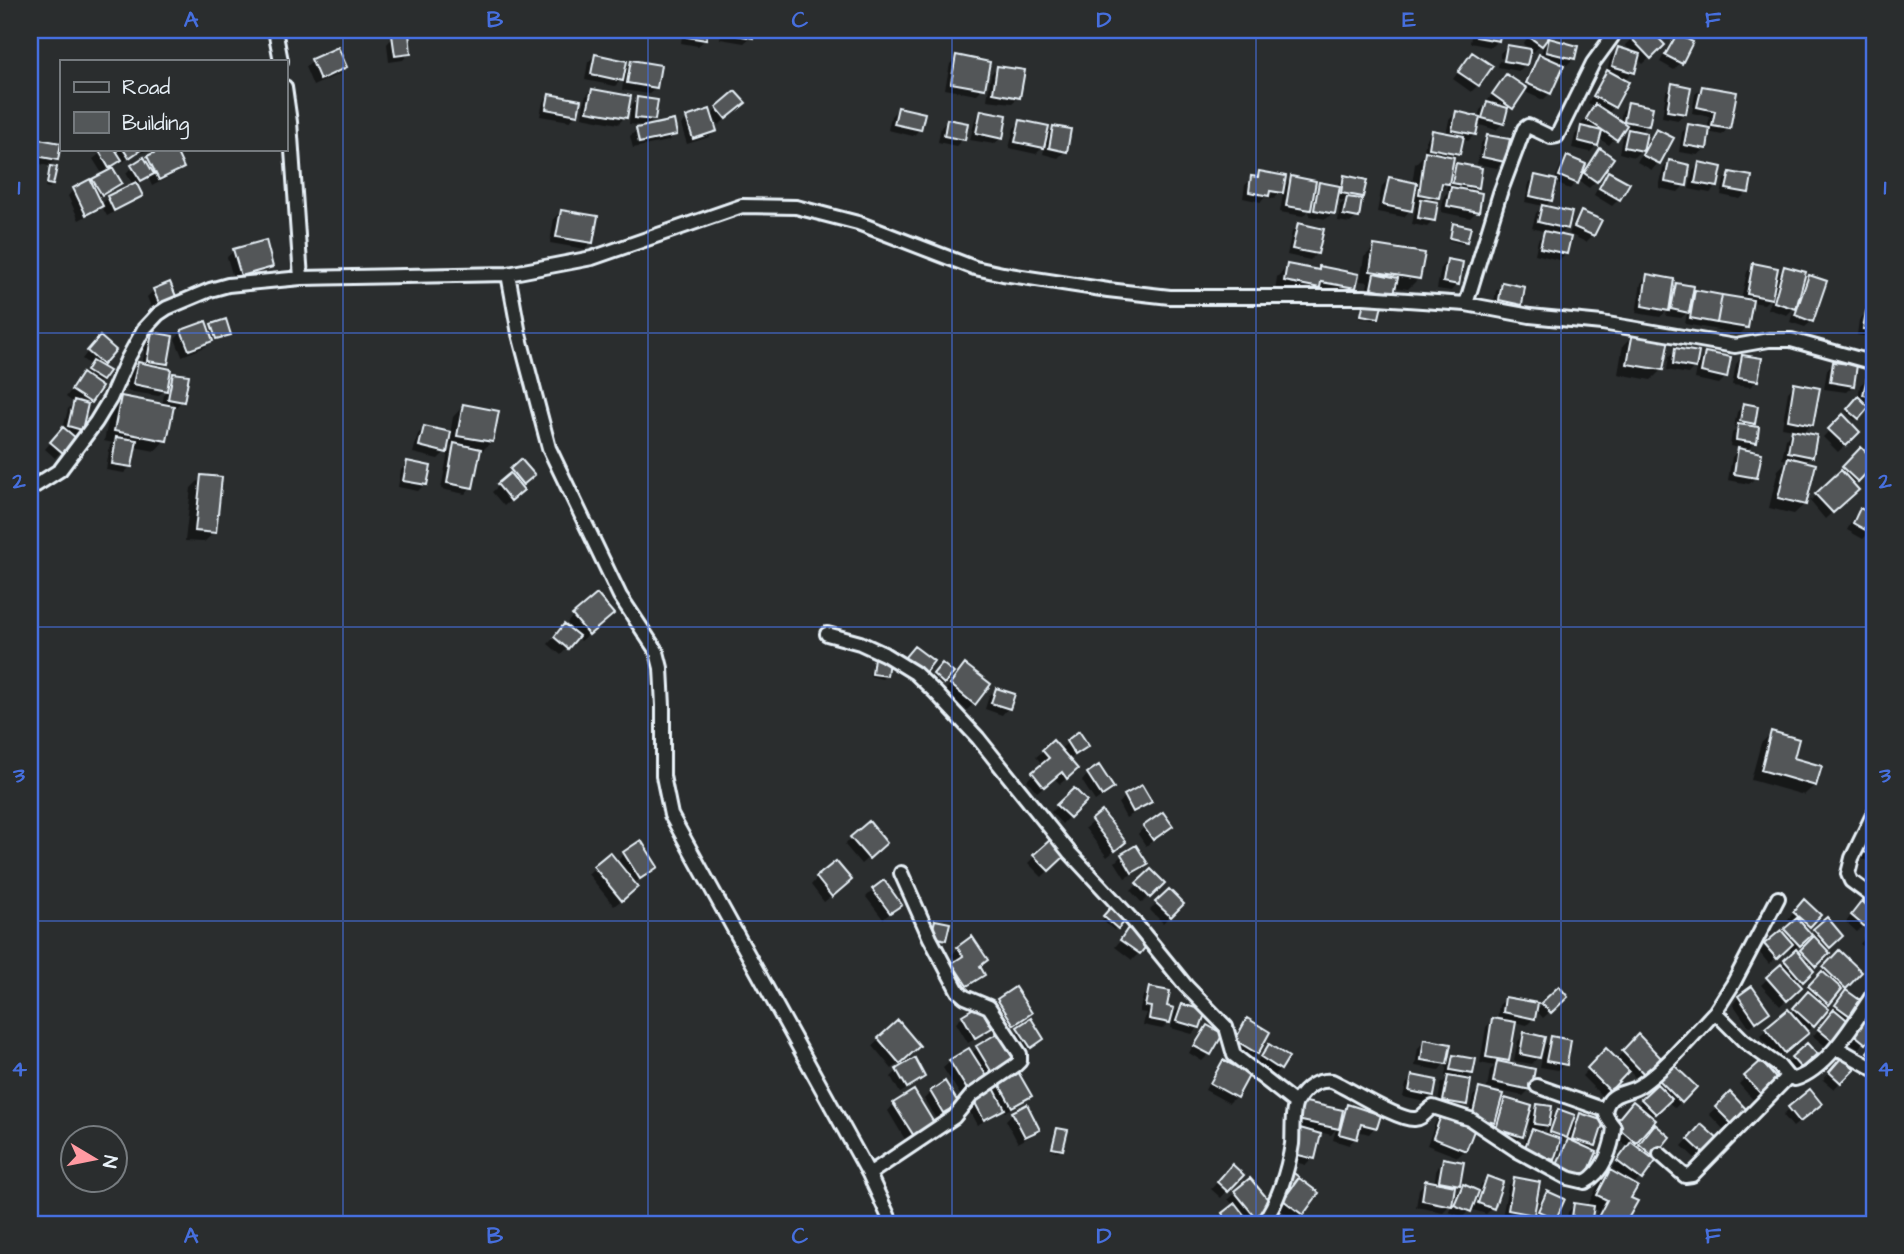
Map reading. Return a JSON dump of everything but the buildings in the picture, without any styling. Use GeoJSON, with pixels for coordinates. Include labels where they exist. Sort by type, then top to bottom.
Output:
{"type":"FeatureCollection","features":[{"type":"Feature","properties":{"kind":"street"},"geometry":{"type":"LineString","coordinates":[[275,30],[281,60]]}},
{"type":"Feature","properties":{"kind":"street"},"geometry":{"type":"LineString","coordinates":[[1466,304],[1500,192],[1524,129],[1528,126],[1551,137],[1557,136],[1581,84],[1612,37],[1611,33],[1605,30]]}},
{"type":"Feature","properties":{"kind":"street"},"geometry":{"type":"LineString","coordinates":[[287,101],[301,278]]}},
{"type":"Feature","properties":{"kind":"street"},"geometry":{"type":"LineString","coordinates":[[30,489],[60,470],[96,422],[144,329],[158,314],[188,299],[228,285],[301,278],[508,274],[592,258],[742,206],[796,207],[858,223],[975,268],[1108,289],[1170,297],[1364,297],[1466,304],[1530,316],[1602,323],[1735,346],[1769,340],[1791,340],[1874,363]]}},
{"type":"Feature","properties":{"kind":"street"},"geometry":{"type":"LineString","coordinates":[[508,274],[519,334],[549,448],[621,596],[657,652],[661,667],[663,706],[663,776],[671,815],[869,1174],[892,1224]]}},
{"type":"Feature","properties":{"kind":"street"},"geometry":{"type":"LineString","coordinates":[[827,634],[860,643],[884,654],[915,673],[936,693],[978,738],[1070,853],[1135,923],[1186,986],[1226,1027],[1234,1055],[1296,1103]]}},
{"type":"Feature","properties":{"kind":"street"},"geometry":{"type":"LineString","coordinates":[[1874,813],[1852,858],[1848,874],[1851,881],[1874,898]]}},
{"type":"Feature","properties":{"kind":"street"},"geometry":{"type":"LineString","coordinates":[[869,1174],[954,1117],[972,1095],[1016,1065],[1021,1058],[989,1007],[965,997],[958,991],[930,938],[901,873]]}},
{"type":"Feature","properties":{"kind":"street"},"geometry":{"type":"LineString","coordinates":[[1262,1224],[1275,1204],[1288,1161],[1296,1103],[1316,1082],[1323,1080],[1340,1085],[1406,1118],[1417,1119],[1433,1107],[1470,1119],[1518,1151],[1568,1178],[1584,1182],[1593,1177],[1602,1168],[1612,1141],[1614,1127],[1605,1110],[1609,1100],[1638,1088],[1715,1012],[1733,984],[1778,898]]}},
{"type":"Feature","properties":{"kind":"street"},"geometry":{"type":"LineString","coordinates":[[1715,1012],[1728,1026],[1779,1066],[1788,1077],[1795,1079],[1837,1048],[1874,993]]}},
{"type":"Feature","properties":{"kind":"street"},"geometry":{"type":"LineString","coordinates":[[1837,1048],[1874,1069]]}},
{"type":"Feature","properties":{"kind":"street"},"geometry":{"type":"LineString","coordinates":[[1660,1154],[1685,1176],[1692,1175],[1788,1077]]}},
{"type":"Feature","properties":{"kind":"street"},"geometry":{"type":"LineString","coordinates":[[1537,1086],[1605,1110]]}}]}
